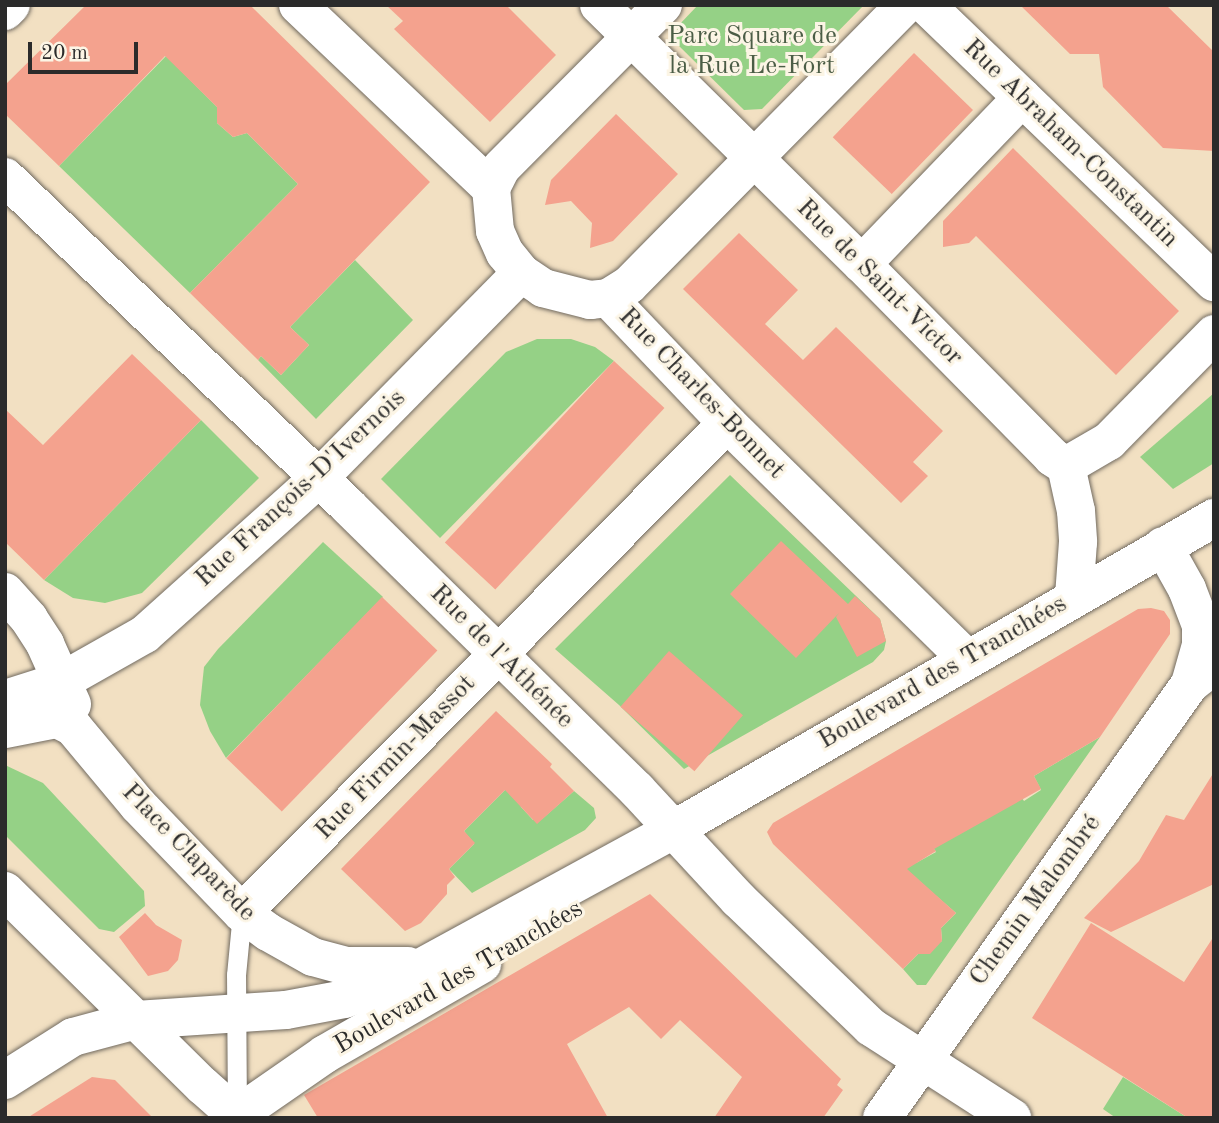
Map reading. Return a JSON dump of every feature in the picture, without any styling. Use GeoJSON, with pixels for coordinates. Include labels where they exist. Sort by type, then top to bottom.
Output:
{"type":"FeatureCollection","features":[{"type":"Feature","properties":{"kind":"street"},"geometry":{"type":"LineString","coordinates":[[5,11],[11,5]]}},
{"type":"Feature","properties":{"kind":"street"},"geometry":{"type":"LineString","coordinates":[[298,5],[491,188],[501,168],[663,5]]}},
{"type":"Feature","properties":{"kind":"street","name":"Rue de Saint-Victor"},"geometry":{"type":"LineString","coordinates":[[599,5],[862,264],[1052,457],[1066,466]]}},
{"type":"Feature","properties":{"kind":"street"},"geometry":{"type":"LineString","coordinates":[[608,298],[629,285],[905,5]]}},
{"type":"Feature","properties":{"kind":"street","name":"Rue Abraham-Constantin"},"geometry":{"type":"LineString","coordinates":[[926,5],[1214,282]]}},
{"type":"Feature","properties":{"kind":"street"},"geometry":{"type":"LineString","coordinates":[[862,264],[1022,98]]}},
{"type":"Feature","properties":{"kind":"street","name":"Rue de l'Athénée"},"geometry":{"type":"LineString","coordinates":[[5,177],[319,478],[498,654],[738,899],[871,1027],[1012,1118]]}},
{"type":"Feature","properties":{"kind":"street","name":"Rue Charles-Bonnet"},"geometry":{"type":"LineString","coordinates":[[491,188],[495,231],[505,253],[522,273],[543,288],[565,295],[590,300],[608,298],[727,423],[967,659]]}},
{"type":"Feature","properties":{"kind":"street","name":"Rue François-D'Ivernois"},"geometry":{"type":"LineString","coordinates":[[62,681],[145,634],[319,478],[522,273]]}},
{"type":"Feature","properties":{"kind":"street"},"geometry":{"type":"LineString","coordinates":[[1074,597],[1078,542],[1076,511],[1066,466],[1108,441],[1214,334]]}},
{"type":"Feature","properties":{"kind":"street","name":"Rue Firmin-Massot"},"geometry":{"type":"LineString","coordinates":[[242,914],[727,423]]}},
{"type":"Feature","properties":{"kind":"street","name":"Boulevard des Tranchées"},"geometry":{"type":"LineString","coordinates":[[428,964],[673,830],[1074,597],[1214,519]]}},
{"type":"Feature","properties":{"kind":"street","name":"Chemin Malombré"},"geometry":{"type":"LineString","coordinates":[[882,1118],[920,1061],[1202,674],[1201,626],[1187,589],[1163,546]]}},
{"type":"Feature","properties":{"kind":"street"},"geometry":{"type":"LineString","coordinates":[[5,592],[29,619],[62,681],[93,750]]}},
{"type":"Feature","properties":{"kind":"street","name":"Place Claparède"},"geometry":{"type":"LineString","coordinates":[[5,700],[62,681]]}},
{"type":"Feature","properties":{"kind":"street","name":"Place Claparède"},"geometry":{"type":"LineString","coordinates":[[5,700],[34,707],[61,718],[93,750],[138,805],[242,914],[295,947],[335,963],[384,967],[428,964]]}},
{"type":"Feature","properties":{"kind":"street"},"geometry":{"type":"LineString","coordinates":[[5,729],[61,718]]}},
{"type":"Feature","properties":{"kind":"street","name":"Boulevard des Tranchées"},"geometry":{"type":"LineString","coordinates":[[238,1117],[324,1054],[597,899],[673,830]]}},
{"type":"Feature","properties":{"kind":"street"},"geometry":{"type":"LineString","coordinates":[[5,891],[238,1117]]}},
{"type":"Feature","properties":{"kind":"street"},"geometry":{"type":"LineString","coordinates":[[5,1080],[74,1037],[136,1020],[237,1016],[344,999],[398,980],[428,964]]}},
{"type":"Feature","properties":{"kind":"lane"},"geometry":{"type":"LineString","coordinates":[[238,1117],[236,975],[242,914]]}},
{"type":"Feature","properties":{"kind":"green space","name":"Parc Square de la Rue Le-Fort"},"geometry":{"type":"Polygon","coordinates":[[[698,5],[864,5],[762,109],[744,110],[675,42],[678,26],[698,5]]]}},
{"type":"Feature","properties":{"kind":"green space"},"geometry":{"type":"Polygon","coordinates":[[[166,56],[217,107],[217,123],[233,137],[247,133],[298,184],[190,293],[59,166],[166,56]]]}},
{"type":"Feature","properties":{"kind":"green space"},"geometry":{"type":"Polygon","coordinates":[[[355,260],[413,320],[316,419],[258,360],[261,356],[281,375],[309,345],[290,327],[355,260]]]}},
{"type":"Feature","properties":{"kind":"green space"},"geometry":{"type":"Polygon","coordinates":[[[537,339],[571,339],[595,347],[614,361],[440,538],[381,479],[506,352],[537,339]]]}},
{"type":"Feature","properties":{"kind":"green space"},"geometry":{"type":"Polygon","coordinates":[[[1214,393],[1214,463],[1173,489],[1140,457],[1214,393]]]}},
{"type":"Feature","properties":{"kind":"green space"},"geometry":{"type":"Polygon","coordinates":[[[201,420],[259,478],[142,593],[105,603],[73,598],[44,580],[201,420]]]}},
{"type":"Feature","properties":{"kind":"green space"},"geometry":{"type":"Polygon","coordinates":[[[730,475],[880,619],[886,641],[884,650],[873,662],[684,769],[619,705],[555,649],[730,475]]]}},
{"type":"Feature","properties":{"kind":"green space"},"geometry":{"type":"Polygon","coordinates":[[[323,542],[383,597],[226,758],[210,731],[200,705],[204,667],[218,649],[323,542]]]}},
{"type":"Feature","properties":{"kind":"green space"},"geometry":{"type":"Polygon","coordinates":[[[1100,737],[926,985],[917,985],[903,969],[918,954],[942,941],[941,928],[956,913],[882,849],[916,863],[936,852],[929,842],[1017,791],[1024,801],[1041,790],[1034,776],[1100,737]]]}},
{"type":"Feature","properties":{"kind":"green space"},"geometry":{"type":"Polygon","coordinates":[[[5,765],[43,783],[144,891],[145,906],[114,932],[99,929],[5,835],[5,765]]]}},
{"type":"Feature","properties":{"kind":"green space"},"geometry":{"type":"Polygon","coordinates":[[[515,780],[521,807],[533,820],[542,819],[574,791],[594,808],[596,818],[585,830],[472,893],[449,869],[474,844],[464,831],[515,780]]]}},
{"type":"Feature","properties":{"kind":"green space"},"geometry":{"type":"Polygon","coordinates":[[[1123,1077],[1188,1118],[1116,1118],[1103,1109],[1123,1077]]]}},
{"type":"Feature","properties":{"kind":"building"},"geometry":{"type":"Polygon","coordinates":[[[86,5],[250,5],[430,182],[290,327],[309,345],[281,375],[261,356],[258,360],[190,293],[298,184],[247,133],[233,137],[217,123],[217,107],[165,56],[59,166],[5,114],[5,85],[86,5]]]}},
{"type":"Feature","properties":{"kind":"building"},"geometry":{"type":"Polygon","coordinates":[[[386,5],[506,5],[556,55],[490,122],[394,29],[403,21],[386,5]]]}},
{"type":"Feature","properties":{"kind":"building"},"geometry":{"type":"Polygon","coordinates":[[[1020,5],[1166,5],[1214,52],[1214,151],[1163,148],[1103,87],[1099,54],[1070,54],[1020,5]]]}},
{"type":"Feature","properties":{"kind":"building"},"geometry":{"type":"Polygon","coordinates":[[[914,53],[973,110],[892,194],[833,137],[914,53]]]}},
{"type":"Feature","properties":{"kind":"building"},"geometry":{"type":"Polygon","coordinates":[[[616,114],[678,174],[613,241],[590,248],[592,223],[571,201],[545,205],[551,180],[616,114]]]}},
{"type":"Feature","properties":{"kind":"building"},"geometry":{"type":"Polygon","coordinates":[[[1013,148],[1179,311],[1116,375],[976,236],[969,243],[943,247],[943,221],[1013,148]]]}},
{"type":"Feature","properties":{"kind":"building"},"geometry":{"type":"Polygon","coordinates":[[[739,233],[798,290],[765,324],[803,360],[836,327],[943,431],[913,462],[928,476],[901,503],[683,289],[739,233]]]}},
{"type":"Feature","properties":{"kind":"building"},"geometry":{"type":"Polygon","coordinates":[[[132,354],[201,420],[44,580],[5,542],[5,409],[43,445],[132,354]]]}},
{"type":"Feature","properties":{"kind":"building"},"geometry":{"type":"Polygon","coordinates":[[[614,361],[664,408],[495,589],[445,542],[614,361]]]}},
{"type":"Feature","properties":{"kind":"building"},"geometry":{"type":"Polygon","coordinates":[[[781,541],[848,604],[855,596],[880,619],[886,641],[857,657],[836,617],[839,613],[796,658],[730,594],[781,541]]]}},
{"type":"Feature","properties":{"kind":"building"},"geometry":{"type":"Polygon","coordinates":[[[382,597],[437,650],[282,812],[226,758],[382,597]]]}},
{"type":"Feature","properties":{"kind":"building"},"geometry":{"type":"Polygon","coordinates":[[[1138,609],[1164,611],[1170,620],[1170,634],[1100,737],[1034,776],[1041,789],[934,849],[936,851],[907,869],[956,913],[941,928],[942,941],[930,954],[918,954],[903,969],[773,844],[767,832],[773,823],[1138,609]]]}},
{"type":"Feature","properties":{"kind":"building"},"geometry":{"type":"Polygon","coordinates":[[[669,651],[743,715],[694,771],[620,707],[669,651]]]}},
{"type":"Feature","properties":{"kind":"building"},"geometry":{"type":"Polygon","coordinates":[[[496,711],[552,764],[550,767],[574,791],[537,824],[505,790],[464,831],[475,843],[449,869],[455,877],[447,885],[447,894],[421,923],[405,931],[341,869],[496,711]]]}},
{"type":"Feature","properties":{"kind":"building"},"geometry":{"type":"Polygon","coordinates":[[[1214,772],[1214,884],[1111,932],[1084,918],[1139,861],[1166,815],[1184,820],[1214,772]]]}},
{"type":"Feature","properties":{"kind":"building"},"geometry":{"type":"Polygon","coordinates":[[[650,894],[841,1079],[837,1085],[843,1090],[823,1118],[714,1118],[742,1077],[680,1020],[661,1039],[629,1007],[567,1044],[608,1118],[318,1118],[304,1095],[650,894]]]}},
{"type":"Feature","properties":{"kind":"building"},"geometry":{"type":"Polygon","coordinates":[[[145,913],[156,925],[182,940],[178,960],[168,971],[148,976],[119,937],[145,913]]]}},
{"type":"Feature","properties":{"kind":"building"},"geometry":{"type":"Polygon","coordinates":[[[1091,923],[1184,982],[1214,936],[1214,1118],[1188,1118],[1032,1018],[1091,923]]]}},
{"type":"Feature","properties":{"kind":"building"},"geometry":{"type":"Polygon","coordinates":[[[92,1077],[115,1080],[153,1118],[27,1118],[92,1077]]]}}]}
